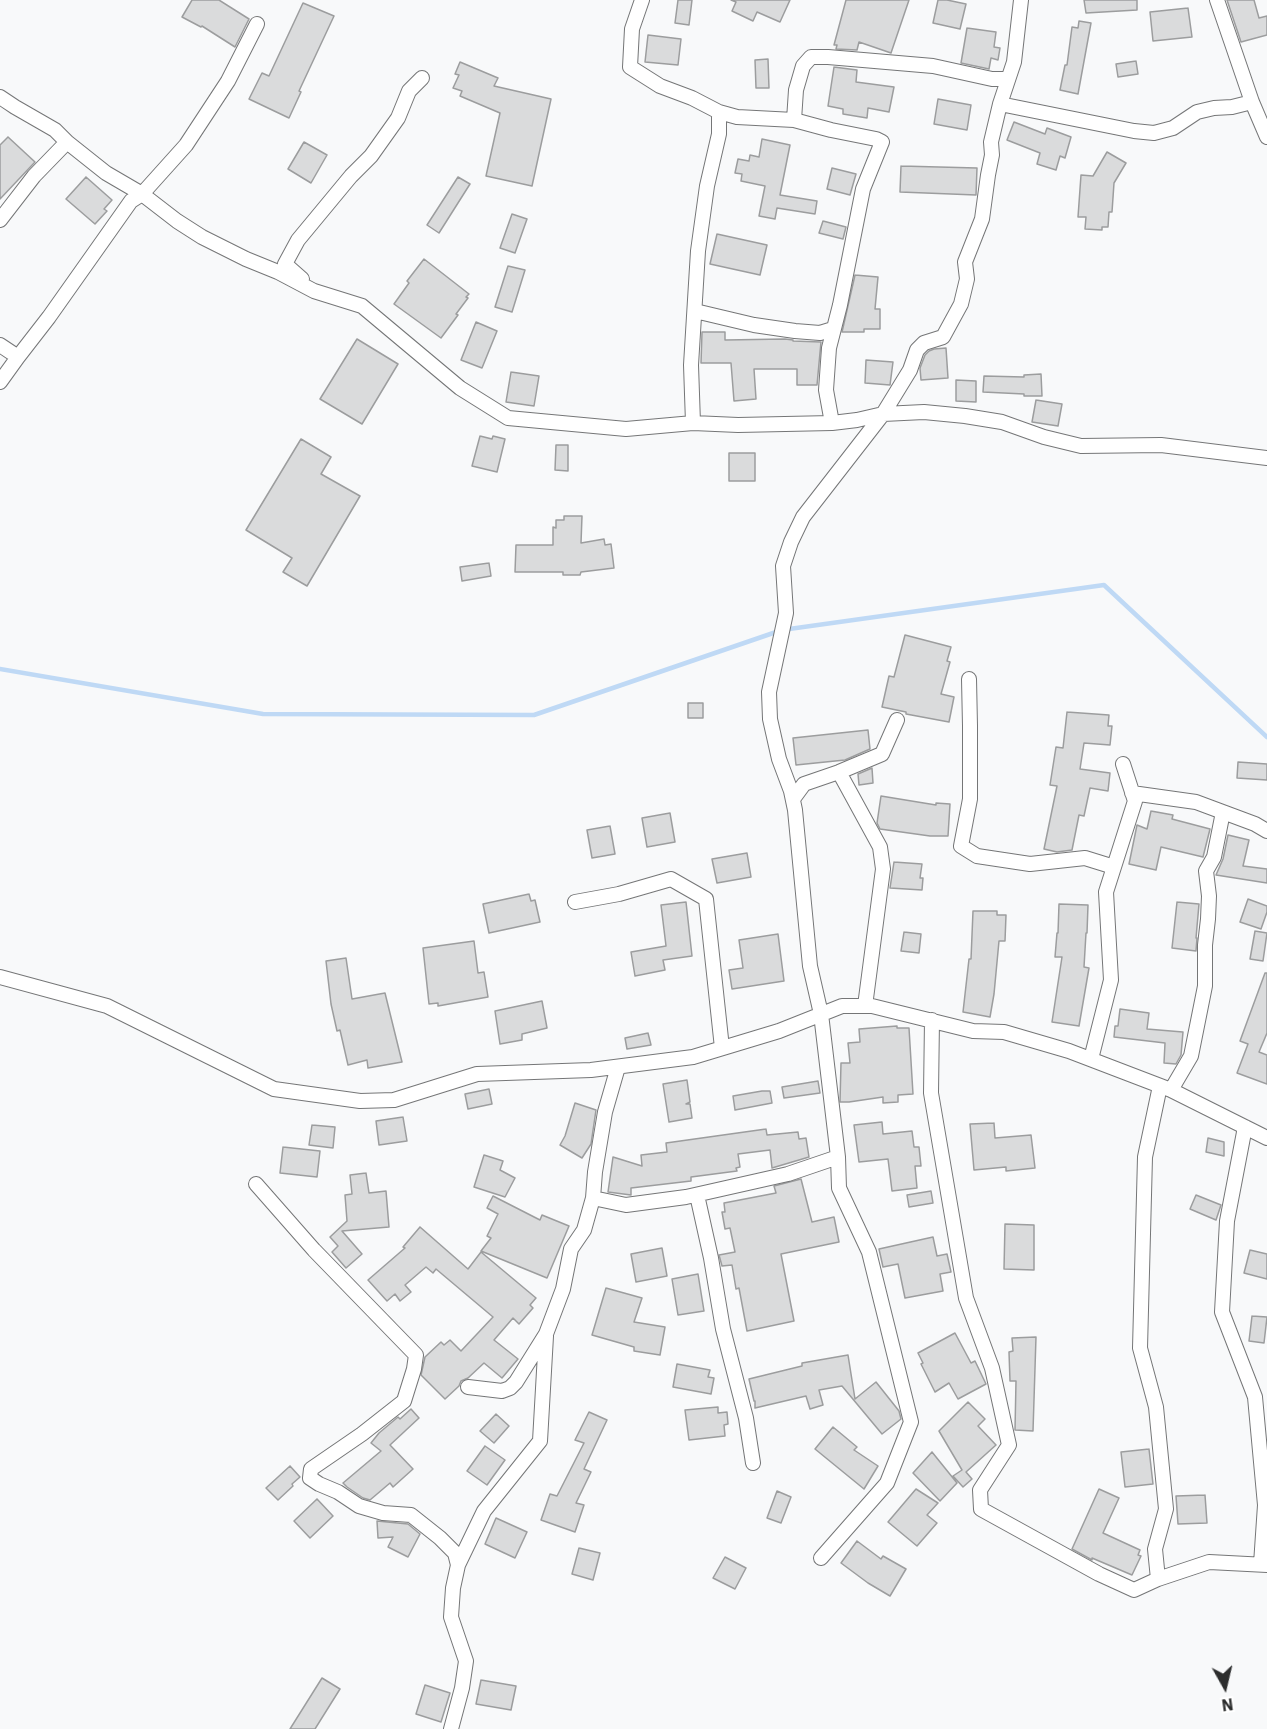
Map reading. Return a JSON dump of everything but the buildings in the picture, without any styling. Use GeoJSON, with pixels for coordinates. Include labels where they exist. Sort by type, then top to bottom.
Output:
{"type":"FeatureCollection","features":[{"type":"Feature","properties":{"kind":"street"},"geometry":{"type":"LineString","coordinates":[[642,0],[632,29],[630,67],[660,86],[692,98],[719,112],[737,117],[794,120],[882,142],[863,189],[829,348],[826,390],[831,423]]}},
{"type":"Feature","properties":{"kind":"street"},"geometry":{"type":"LineString","coordinates":[[821,1558],[887,1483],[911,1422],[869,1252],[839,1188],[838,1157],[821,1014],[810,966],[793,799],[779,759],[770,720],[769,692],[786,613],[783,566],[802,517],[883,414],[910,370],[917,350],[924,343],[943,337],[961,304],[968,279],[965,262],[982,219],[987,175],[992,155],[991,142],[1000,104],[1014,62],[1021,0]]}},
{"type":"Feature","properties":{"kind":"street"},"geometry":{"type":"LineString","coordinates":[[1217,0],[1252,102],[1267,136]]}},
{"type":"Feature","properties":{"kind":"street"},"geometry":{"type":"LineString","coordinates":[[0,381],[50,317],[131,201],[142,194],[186,145],[228,81],[257,24]]}},
{"type":"Feature","properties":{"kind":"street"},"geometry":{"type":"LineString","coordinates":[[794,120],[796,90],[803,66],[811,57],[933,66],[992,79],[1008,79]]}},
{"type":"Feature","properties":{"kind":"street"},"geometry":{"type":"LineString","coordinates":[[314,291],[285,264],[298,240],[351,176],[371,156],[398,118],[409,91],[422,78]]}},
{"type":"Feature","properties":{"kind":"street"},"geometry":{"type":"LineString","coordinates":[[0,97],[55,130],[106,173],[142,194],[202,237],[314,291],[362,306],[460,388],[508,418],[626,429],[693,423],[738,425],[831,423],[883,414],[924,412],[993,420],[1044,437],[1081,446],[1161,445],[1267,458]]}},
{"type":"Feature","properties":{"kind":"street"},"geometry":{"type":"LineString","coordinates":[[1000,104],[1154,133],[1173,128],[1197,112],[1252,102]]}},
{"type":"Feature","properties":{"kind":"street"},"geometry":{"type":"LineString","coordinates":[[693,423],[691,365],[698,251],[707,186],[719,134],[719,112]]}},
{"type":"Feature","properties":{"kind":"street"},"geometry":{"type":"LineString","coordinates":[[0,220],[34,176],[67,142]]}},
{"type":"Feature","properties":{"kind":"street"},"geometry":{"type":"LineString","coordinates":[[695,311],[795,332],[820,333],[833,329]]}},
{"type":"Feature","properties":{"kind":"street"},"geometry":{"type":"LineString","coordinates":[[0,345],[18,357]]}},
{"type":"Feature","properties":{"kind":"street"},"geometry":{"type":"LineString","coordinates":[[969,679],[970,799],[961,846],[977,856],[1030,864],[1085,858],[1114,867]]}},
{"type":"Feature","properties":{"kind":"street"},"geometry":{"type":"LineString","coordinates":[[793,799],[804,784],[882,754],[897,720]]}},
{"type":"Feature","properties":{"kind":"street"},"geometry":{"type":"LineString","coordinates":[[1091,1059],[1111,980],[1106,892],[1135,801],[1123,764]]}},
{"type":"Feature","properties":{"kind":"street"},"geometry":{"type":"LineString","coordinates":[[839,772],[880,847],[883,869],[865,1006]]}},
{"type":"Feature","properties":{"kind":"street"},"geometry":{"type":"LineString","coordinates":[[1132,793],[1196,802],[1256,824],[1267,831]]}},
{"type":"Feature","properties":{"kind":"street"},"geometry":{"type":"LineString","coordinates":[[1158,1579],[1155,1549],[1166,1509],[1156,1407],[1140,1348],[1145,1157],[1165,1088],[1191,1056],[1205,986],[1205,945],[1209,896],[1206,871],[1214,857],[1223,812]]}},
{"type":"Feature","properties":{"kind":"street"},"geometry":{"type":"LineString","coordinates":[[575,902],[619,894],[671,879],[706,899],[722,1048]]}},
{"type":"Feature","properties":{"kind":"street"},"geometry":{"type":"LineString","coordinates":[[0,977],[107,1006],[274,1089],[360,1101],[394,1100],[477,1074],[591,1070],[693,1057],[779,1031],[842,1006],[872,1006],[973,1031],[1004,1032],[1069,1051],[1165,1088],[1267,1138]]}},
{"type":"Feature","properties":{"kind":"street"},"geometry":{"type":"LineString","coordinates":[[932,1020],[931,1093],[966,1298],[992,1368],[1009,1445],[980,1490],[981,1509],[1099,1574],[1134,1590],[1158,1579],[1209,1562],[1264,1565],[1265,1505],[1255,1397],[1222,1312],[1227,1221],[1245,1127]]}},
{"type":"Feature","properties":{"kind":"street"},"geometry":{"type":"LineString","coordinates":[[468,1387],[502,1391],[510,1388],[516,1383],[546,1334],[563,1289],[571,1249],[584,1230],[594,1198],[595,1172],[605,1112],[618,1067]]}},
{"type":"Feature","properties":{"kind":"street"},"geometry":{"type":"LineString","coordinates":[[594,1198],[627,1205],[696,1195],[789,1174],[838,1157]]}},
{"type":"Feature","properties":{"kind":"street"},"geometry":{"type":"LineString","coordinates":[[256,1184],[314,1250],[416,1355],[404,1401],[362,1434],[311,1469],[310,1478],[359,1506],[383,1513],[411,1515],[448,1545],[455,1553],[458,1565]]}},
{"type":"Feature","properties":{"kind":"street"},"geometry":{"type":"LineString","coordinates":[[696,1195],[711,1258],[723,1329],[746,1419],[753,1463]]}},
{"type":"Feature","properties":{"kind":"street"},"geometry":{"type":"LineString","coordinates":[[452,1729],[466,1661],[451,1617],[453,1588],[458,1565],[484,1511],[540,1441],[546,1334]]}},
{"type":"Feature","properties":{"kind":"waterway"},"geometry":{"type":"LineString","coordinates":[[0,669],[263,714],[534,715],[782,630],[1104,585],[1267,737]]}}]}
